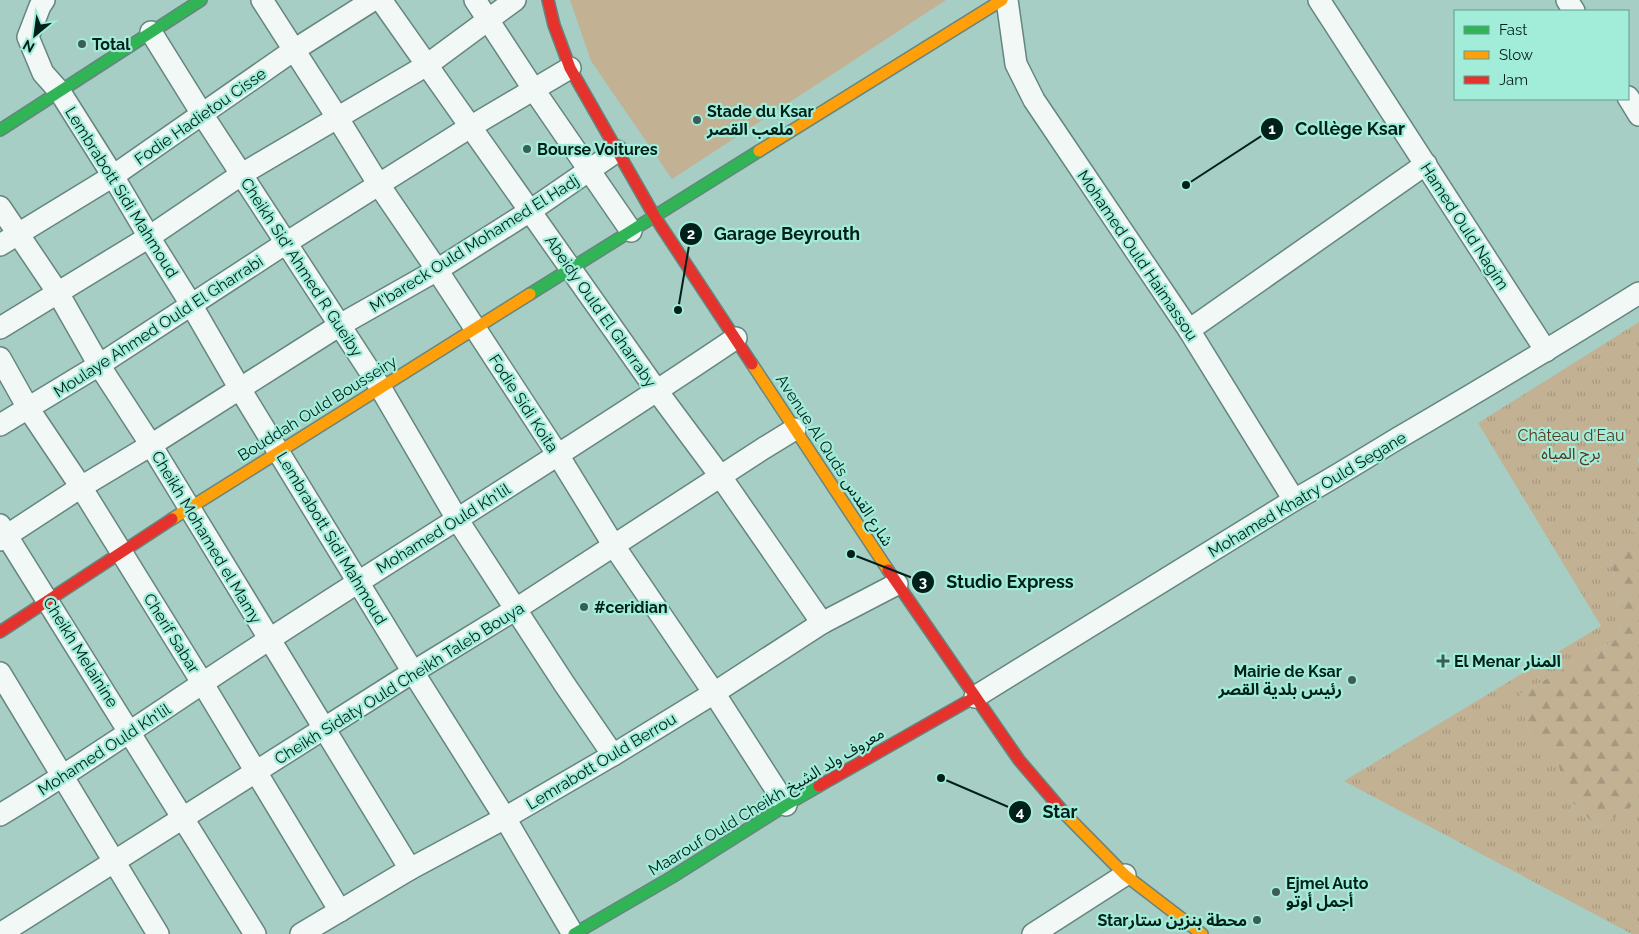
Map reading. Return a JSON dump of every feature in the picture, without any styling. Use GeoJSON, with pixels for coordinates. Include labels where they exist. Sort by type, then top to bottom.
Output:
{"type":"FeatureCollection","features":[{"type":"Feature","properties":{"kind":"street","name":"Lembrabott Sidi Mahmoud"},"geometry":{"type":"LineString","coordinates":[[44,0],[28,37],[43,73],[60,92],[113,176],[240,389],[413,672],[505,818],[574,934]]}},
{"type":"Feature","properties":{"kind":"street"},"geometry":{"type":"LineString","coordinates":[[0,130],[201,0]]}},
{"type":"Feature","properties":{"kind":"street","name":"Fodie Sidi Koita"},"geometry":{"type":"LineString","coordinates":[[262,0],[338,117],[379,185],[558,454],[614,546],[714,693],[786,805]]}},
{"type":"Feature","properties":{"kind":"street","name":"Fodie Hadietou Cisse"},"geometry":{"type":"LineString","coordinates":[[9,240],[113,176],[294,50],[373,0]]}},
{"type":"Feature","properties":{"kind":"street","name":"Abeidy Ould El Gharraby"},"geometry":{"type":"LineString","coordinates":[[381,0],[657,391],[721,477],[822,623]]}},
{"type":"Feature","properties":{"kind":"street"},"geometry":{"type":"LineString","coordinates":[[475,0],[631,231]]}},
{"type":"Feature","properties":{"kind":"street"},"geometry":{"type":"LineString","coordinates":[[0,328],[149,237],[242,174],[427,66],[515,0]]}},
{"type":"Feature","properties":{"kind":"street","name":"Avenue Al Quds شارع القدس"},"geometry":{"type":"LineString","coordinates":[[548,0],[554,25],[570,68],[655,216],[897,584],[1018,760],[1070,820],[1125,875],[1202,934]]}},
{"type":"Feature","properties":{"kind":"street","name":"Bouddah Ould Bousseiry"},"geometry":{"type":"LineString","coordinates":[[0,632],[121,551],[380,387],[1002,0]]}},
{"type":"Feature","properties":{"kind":"street","name":"Mohamed Ould Haimassou"},"geometry":{"type":"LineString","coordinates":[[1007,0],[1014,54],[1022,78],[1034,100],[1189,330],[1294,500]]}},
{"type":"Feature","properties":{"kind":"street","name":"Hamed Ould Nagim"},"geometry":{"type":"LineString","coordinates":[[1319,0],[1546,351]]}},
{"type":"Feature","properties":{"kind":"street","name":"Cheikh Sid' Ahmed R Gueiby"},"geometry":{"type":"LineString","coordinates":[[150,32],[380,387],[457,519],[614,755]]}},
{"type":"Feature","properties":{"kind":"street","name":"Moulaye Ahmed Ould El Gharrabi"},"geometry":{"type":"LineString","coordinates":[[0,425],[99,365],[286,243],[470,127],[570,68]]}},
{"type":"Feature","properties":{"kind":"street"},"geometry":{"type":"LineString","coordinates":[[1629,99],[1639,115]]}},
{"type":"Feature","properties":{"kind":"street","name":"M'bareck Ould Mohamed El Hadj"},"geometry":{"type":"LineString","coordinates":[[2,533],[151,445],[340,325],[437,270],[530,211],[617,151]]}},
{"type":"Feature","properties":{"kind":"street"},"geometry":{"type":"LineString","coordinates":[[1189,330],[1426,164]]}},
{"type":"Feature","properties":{"kind":"street","name":"Cheikh Mohamed el Mamy"},"geometry":{"type":"LineString","coordinates":[[0,207],[9,240],[58,293],[99,365],[190,508],[410,869]]}},
{"type":"Feature","properties":{"kind":"street","name":"Mohamed Khatry Ould Segane"},"geometry":{"type":"LineString","coordinates":[[975,697],[1294,500],[1331,480],[1381,448],[1546,351],[1639,293]]}},
{"type":"Feature","properties":{"kind":"street","name":"Mohamed Ould Kh'lil"},"geometry":{"type":"LineString","coordinates":[[0,815],[63,777],[270,639],[657,391],[736,338]]}},
{"type":"Feature","properties":{"kind":"street","name":"Cherif Sabar"},"geometry":{"type":"LineString","coordinates":[[0,358],[28,408],[121,551],[340,911]]}},
{"type":"Feature","properties":{"kind":"street","name":"Cheikh Sidaty Ould Cheikh Taleb Bouya"},"geometry":{"type":"LineString","coordinates":[[4,930],[413,672],[516,610],[796,429]]}},
{"type":"Feature","properties":{"kind":"street","name":"Cheikh Melainine"},"geometry":{"type":"LineString","coordinates":[[2,533],[49,601],[255,934]]}},
{"type":"Feature","properties":{"kind":"street","name":"Lemrabott Ould Berrou"},"geometry":{"type":"LineString","coordinates":[[301,934],[410,869],[505,818],[614,755],[822,623],[897,584]]}},
{"type":"Feature","properties":{"kind":"street"},"geometry":{"type":"LineString","coordinates":[[0,673],[158,934]]}},
{"type":"Feature","properties":{"kind":"street","name":"Maarouf Ould Cheikh معروف ولد الشيخ"},"geometry":{"type":"LineString","coordinates":[[574,934],[672,877],[786,805],[975,697]]}},
{"type":"Feature","properties":{"kind":"street"},"geometry":{"type":"LineString","coordinates":[[1032,934],[1125,875]]}},
{"type":"Feature","properties":{"kind":"green space","name":"Stade du Ksar ملعب القصر"},"geometry":{"type":"Polygon","coordinates":[[[570,0],[946,0],[672,179],[591,61],[570,0]]]}},
{"type":"Feature","properties":{"kind":"green space","name":"Château d'Eau برج المياه"},"geometry":{"type":"Polygon","coordinates":[[[1639,322],[1639,522],[1610,562],[1623,603],[1620,637],[1520,694],[1529,734],[1558,762],[1565,795],[1598,828],[1639,802],[1639,934],[1632,934],[1344,781],[1601,626],[1478,423],[1639,322]]]}},
{"type":"Feature","properties":{"kind":"green space"},"geometry":{"type":"Polygon","coordinates":[[[1639,522],[1639,802],[1598,828],[1565,795],[1558,762],[1529,734],[1520,694],[1620,637],[1623,603],[1610,562],[1639,522]]]}},
{"type":"Feature","properties":{"kind":"traffic: fast"},"geometry":{"type":"LineString","coordinates":[[0,130],[201,0]]}},
{"type":"Feature","properties":{"kind":"traffic: fast"},"geometry":{"type":"LineString","coordinates":[[530,294],[759,151]]}},
{"type":"Feature","properties":{"kind":"traffic: fast"},"geometry":{"type":"LineString","coordinates":[[574,934],[672,877],[819,786]]}},
{"type":"Feature","properties":{"kind":"traffic: slow"},"geometry":{"type":"LineString","coordinates":[[759,151],[1002,0]]}},
{"type":"Feature","properties":{"kind":"traffic: slow"},"geometry":{"type":"LineString","coordinates":[[172,519],[530,294]]}},
{"type":"Feature","properties":{"kind":"traffic: slow"},"geometry":{"type":"LineString","coordinates":[[752,364],[888,570]]}},
{"type":"Feature","properties":{"kind":"traffic: slow"},"geometry":{"type":"LineString","coordinates":[[1066,815],[1125,875],[1202,934]]}},
{"type":"Feature","properties":{"kind":"traffic: jam"},"geometry":{"type":"LineString","coordinates":[[548,0],[554,25],[570,68],[655,217],[752,364]]}},
{"type":"Feature","properties":{"kind":"traffic: jam"},"geometry":{"type":"LineString","coordinates":[[0,632],[172,519]]}},
{"type":"Feature","properties":{"kind":"traffic: jam"},"geometry":{"type":"LineString","coordinates":[[888,570],[1019,760],[1066,815]]}},
{"type":"Feature","properties":{"kind":"traffic: jam"},"geometry":{"type":"LineString","coordinates":[[819,786],[975,697]]}},
{"type":"Feature","properties":{"kind":"place","name":"Total"},"geometry":{"type":"Point","coordinates":[82,44]}},
{"type":"Feature","properties":{"kind":"place","name":"Stade du Ksar ملعب القصر"},"geometry":{"type":"Point","coordinates":[697,120]}},
{"type":"Feature","properties":{"kind":"place","name":"Bourse Voitures"},"geometry":{"type":"Point","coordinates":[527,149]}},
{"type":"Feature","properties":{"kind":"place","name":"Collège Ksar"},"geometry":{"type":"Point","coordinates":[1186,185]}},
{"type":"Feature","properties":{"kind":"place","name":"Garage Beyrouth"},"geometry":{"type":"Point","coordinates":[678,310]}},
{"type":"Feature","properties":{"kind":"place","name":"Studio Express"},"geometry":{"type":"Point","coordinates":[851,554]}},
{"type":"Feature","properties":{"kind":"place","name":"#ceridian"},"geometry":{"type":"Point","coordinates":[584,607]}},
{"type":"Feature","properties":{"kind":"place","name":"El Menar المنار"},"geometry":{"type":"Point","coordinates":[1443,661]}},
{"type":"Feature","properties":{"kind":"place","name":"Mairie de Ksar رئيس بلدية القصر"},"geometry":{"type":"Point","coordinates":[1352,680]}},
{"type":"Feature","properties":{"kind":"place","name":"Star"},"geometry":{"type":"Point","coordinates":[941,778]}},
{"type":"Feature","properties":{"kind":"place","name":"Ejmel Auto أجمل أوتو"},"geometry":{"type":"Point","coordinates":[1276,892]}},
{"type":"Feature","properties":{"kind":"place","name":"Starمحطة بنزين ستار"},"geometry":{"type":"Point","coordinates":[1257,920]}}]}
